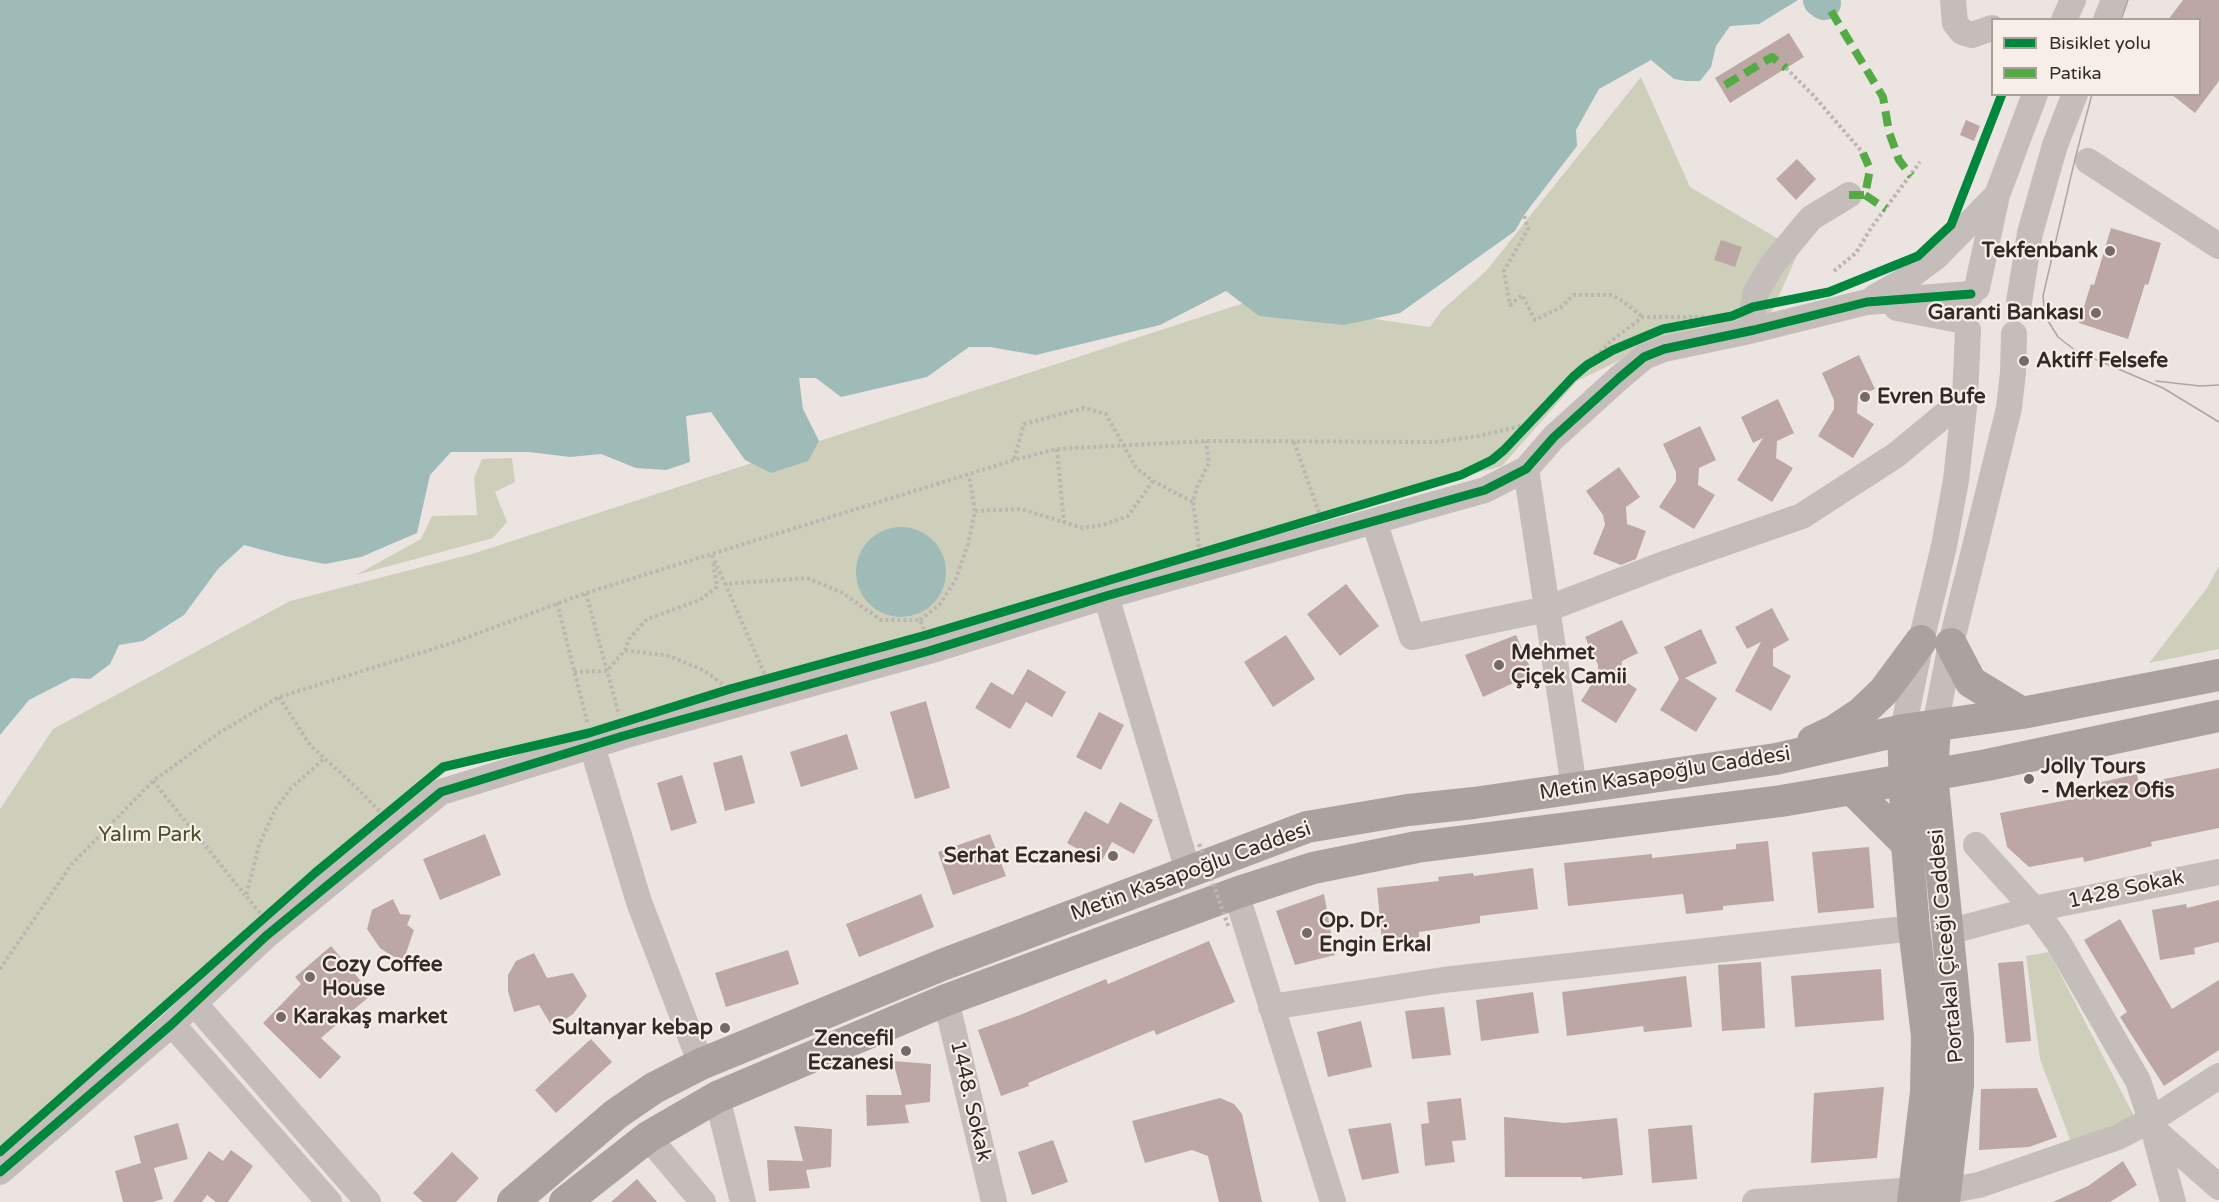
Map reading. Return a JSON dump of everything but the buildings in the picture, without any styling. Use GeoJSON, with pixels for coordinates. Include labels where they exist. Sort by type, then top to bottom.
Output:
{"type":"FeatureCollection","features":[{"type":"Feature","properties":{"kind":"main road"},"geometry":{"type":"LineString","coordinates":[[1776,759],[1834,731],[1861,712],[1936,642],[1971,682],[2022,713]]}},
{"type":"Feature","properties":{"kind":"main road","name":"Metin Kasapoğlu Caddesi"},"geometry":{"type":"LineString","coordinates":[[513,1202],[616,1114],[654,1088],[701,1064],[1194,858],[1307,827],[1776,759],[1903,730],[2022,713],[2219,675]]}},
{"type":"Feature","properties":{"kind":"main road","name":"Metin Kasapoğlu Caddesi"},"geometry":{"type":"LineString","coordinates":[[565,1202],[648,1137],[717,1097],[946,1000],[1236,893],[1313,868],[1416,847],[1782,801],[1987,765],[2219,716]]}},
{"type":"Feature","properties":{"kind":"main road","name":"Portakal Çiceği Caddesi"},"geometry":{"type":"LineString","coordinates":[[1913,1196],[1926,1092],[1928,1036],[1914,928],[1907,844],[1926,775],[1935,726]]}},
{"type":"Feature","properties":{"kind":"main road","name":"Portakal Çiceği Caddesi"},"geometry":{"type":"LineString","coordinates":[[1903,730],[1926,775],[1937,836],[1958,1037],[1958,1073],[1945,1196]]}},
{"type":"Feature","properties":{"kind":"main road"},"geometry":{"type":"LineString","coordinates":[[1937,836],[1947,801],[1965,779],[1987,765]]}},
{"type":"Feature","properties":{"kind":"main road"},"geometry":{"type":"LineString","coordinates":[[1852,789],[1907,844]]}},
{"type":"Feature","properties":{"kind":"street"},"geometry":{"type":"LineString","coordinates":[[1953,0],[1955,23],[1962,32],[1972,35],[1991,28]]}},
{"type":"Feature","properties":{"kind":"street"},"geometry":{"type":"LineString","coordinates":[[2065,18],[2073,0]]}},
{"type":"Feature","properties":{"kind":"street"},"geometry":{"type":"LineString","coordinates":[[2107,18],[2114,0]]}},
{"type":"Feature","properties":{"kind":"street"},"geometry":{"type":"LineString","coordinates":[[1935,726],[1936,642],[1944,546],[1956,480],[1965,398],[1966,325],[1963,312],[1974,291],[1997,195],[2034,96]]}},
{"type":"Feature","properties":{"kind":"street"},"geometry":{"type":"LineString","coordinates":[[1903,730],[1936,642],[2009,408],[2014,334],[2021,318],[2019,302],[2030,233],[2055,145],[2074,96]]}},
{"type":"Feature","properties":{"kind":"street"},"geometry":{"type":"LineString","coordinates":[[2088,161],[2219,246]]}},
{"type":"Feature","properties":{"kind":"street"},"geometry":{"type":"LineString","coordinates":[[1754,330],[1753,308],[1756,292],[1772,265],[1811,218],[1849,195]]}},
{"type":"Feature","properties":{"kind":"street"},"geometry":{"type":"LineString","coordinates":[[1867,302],[1905,280],[1937,256],[1997,195]]}},
{"type":"Feature","properties":{"kind":"street"},"geometry":{"type":"LineString","coordinates":[[0,1172],[172,1024],[266,936],[441,792],[590,736],[929,651],[1106,596],[1485,490],[1526,469],[1554,437],[1644,357],[1664,349],[1867,302],[1974,291],[1993,284],[2008,289],[2019,302]]}},
{"type":"Feature","properties":{"kind":"street"},"geometry":{"type":"LineString","coordinates":[[1867,302],[1966,325],[1974,336],[1990,343],[2007,339],[2014,334]]}},
{"type":"Feature","properties":{"kind":"street"},"geometry":{"type":"LineString","coordinates":[[1374,521],[1412,637],[1547,609],[1667,563],[1802,516],[1896,455],[1965,398]]}},
{"type":"Feature","properties":{"kind":"street"},"geometry":{"type":"LineString","coordinates":[[1526,469],[1574,787]]}},
{"type":"Feature","properties":{"kind":"street"},"geometry":{"type":"LineString","coordinates":[[1106,596],[1194,858]]}},
{"type":"Feature","properties":{"kind":"street"},"geometry":{"type":"LineString","coordinates":[[590,736],[639,902],[701,1064]]}},
{"type":"Feature","properties":{"kind":"street"},"geometry":{"type":"LineString","coordinates":[[1976,845],[2034,909],[2058,942],[2138,1081],[2153,1125],[2173,1202]]}},
{"type":"Feature","properties":{"kind":"street","name":"1428 Sokak"},"geometry":{"type":"LineString","coordinates":[[1948,932],[2034,909],[2219,872]]}},
{"type":"Feature","properties":{"kind":"street"},"geometry":{"type":"LineString","coordinates":[[1236,893],[1333,1202]]}},
{"type":"Feature","properties":{"kind":"street"},"geometry":{"type":"LineString","coordinates":[[1271,1006],[1443,980],[1914,928]]}},
{"type":"Feature","properties":{"kind":"street","name":"1448. Sokak"},"geometry":{"type":"LineString","coordinates":[[946,1000],[994,1202]]}},
{"type":"Feature","properties":{"kind":"street"},"geometry":{"type":"LineString","coordinates":[[194,1003],[368,1202]]}},
{"type":"Feature","properties":{"kind":"street"},"geometry":{"type":"LineString","coordinates":[[172,1024],[329,1202]]}},
{"type":"Feature","properties":{"kind":"street"},"geometry":{"type":"LineString","coordinates":[[1945,1196],[2153,1125],[2219,1076]]}},
{"type":"Feature","properties":{"kind":"street"},"geometry":{"type":"LineString","coordinates":[[717,1097],[743,1202]]}},
{"type":"Feature","properties":{"kind":"street"},"geometry":{"type":"LineString","coordinates":[[2153,1125],[2219,1187]]}},
{"type":"Feature","properties":{"kind":"street"},"geometry":{"type":"LineString","coordinates":[[648,1137],[703,1202]]}},
{"type":"Feature","properties":{"kind":"street"},"geometry":{"type":"LineString","coordinates":[[1755,1202],[1913,1196]]}},
{"type":"Feature","properties":{"kind":"path"},"geometry":{"type":"LineString","coordinates":[[1786,68],[1814,96],[1863,153]]}},
{"type":"Feature","properties":{"kind":"path"},"geometry":{"type":"LineString","coordinates":[[1834,271],[1856,253],[1920,162]]}},
{"type":"Feature","properties":{"kind":"path"},"geometry":{"type":"LineString","coordinates":[[1522,214],[1527,229],[1504,271],[1510,305],[1522,295],[1535,320],[1562,307],[1574,295],[1611,295],[1643,317]]}},
{"type":"Feature","properties":{"kind":"path"},"geometry":{"type":"LineString","coordinates":[[1675,327],[1709,321]]}},
{"type":"Feature","properties":{"kind":"path"},"geometry":{"type":"LineString","coordinates":[[1580,371],[1621,346]]}},
{"type":"Feature","properties":{"kind":"path"},"geometry":{"type":"LineString","coordinates":[[1014,460],[1024,424],[1084,408],[1106,414],[1137,468],[1153,481],[1193,502]]}},
{"type":"Feature","properties":{"kind":"path"},"geometry":{"type":"LineString","coordinates":[[1516,437],[1531,421]]}},
{"type":"Feature","properties":{"kind":"path"},"geometry":{"type":"LineString","coordinates":[[0,969],[71,865],[153,781],[219,733],[279,698],[452,642],[586,593],[1014,460],[1057,449],[1206,441],[1435,442],[1479,436],[1531,421]]}},
{"type":"Feature","properties":{"kind":"path"},"geometry":{"type":"LineString","coordinates":[[1201,553],[1196,535],[1193,502],[1197,487],[1209,463],[1206,441]]}},
{"type":"Feature","properties":{"kind":"path"},"geometry":{"type":"LineString","coordinates":[[1294,442],[1321,518]]}},
{"type":"Feature","properties":{"kind":"path"},"geometry":{"type":"LineString","coordinates":[[1057,449],[1064,523]]}},
{"type":"Feature","properties":{"kind":"path"},"geometry":{"type":"LineString","coordinates":[[712,555],[725,584],[807,578],[841,592],[881,620],[920,620],[939,605],[955,581],[968,544],[975,511],[969,475]]}},
{"type":"Feature","properties":{"kind":"path"},"geometry":{"type":"LineString","coordinates":[[975,511],[1021,509],[1083,528],[1103,525],[1128,516],[1153,481]]}},
{"type":"Feature","properties":{"kind":"path"},"geometry":{"type":"LineString","coordinates":[[1310,521],[1332,514]]}},
{"type":"Feature","properties":{"kind":"path"},"geometry":{"type":"LineString","coordinates":[[1191,556],[1212,550]]}},
{"type":"Feature","properties":{"kind":"path"},"geometry":{"type":"LineString","coordinates":[[574,672],[607,671],[625,650],[629,639],[647,619],[700,600],[717,587],[712,555]]}},
{"type":"Feature","properties":{"kind":"path"},"geometry":{"type":"LineString","coordinates":[[712,555],[762,681],[778,677]]}},
{"type":"Feature","properties":{"kind":"path"},"geometry":{"type":"LineString","coordinates":[[586,593],[621,723]]}},
{"type":"Feature","properties":{"kind":"path"},"geometry":{"type":"LineString","coordinates":[[557,603],[590,736]]}},
{"type":"Feature","properties":{"kind":"path"},"geometry":{"type":"LineString","coordinates":[[920,620],[926,636]]}},
{"type":"Feature","properties":{"kind":"path"},"geometry":{"type":"LineString","coordinates":[[914,639],[937,632]]}},
{"type":"Feature","properties":{"kind":"path"},"geometry":{"type":"LineString","coordinates":[[625,650],[669,656],[703,670],[730,689]]}},
{"type":"Feature","properties":{"kind":"path"},"geometry":{"type":"LineString","coordinates":[[719,693],[730,689]]}},
{"type":"Feature","properties":{"kind":"path"},"geometry":{"type":"LineString","coordinates":[[279,698],[310,745],[384,816]]}},
{"type":"Feature","properties":{"kind":"path"},"geometry":{"type":"LineString","coordinates":[[610,726],[632,719]]}},
{"type":"Feature","properties":{"kind":"path"},"geometry":{"type":"LineString","coordinates":[[246,896],[259,845],[276,808],[291,788],[324,758]]}},
{"type":"Feature","properties":{"kind":"path"},"geometry":{"type":"LineString","coordinates":[[153,781],[264,918]]}},
{"type":"Feature","properties":{"kind":"path"},"geometry":{"type":"LineString","coordinates":[[376,823],[393,809]]}},
{"type":"Feature","properties":{"kind":"path"},"geometry":{"type":"LineString","coordinates":[[1194,858],[1229,928]]}},
{"type":"Feature","properties":{"kind":"path"},"geometry":{"type":"LineString","coordinates":[[255,926],[273,910]]}},
{"type":"Feature","properties":{"kind":"green space","name":"Yalım Park"},"geometry":{"type":"Polygon","coordinates":[[[1641,77],[1690,187],[1799,251],[1768,320],[1701,327],[1666,338],[1577,381],[1502,466],[1361,504],[447,771],[314,877],[0,1156],[0,809],[53,729],[290,601],[472,554],[1250,301],[1430,327],[1442,310],[1486,271],[1641,77]]]}},
{"type":"Feature","properties":{"kind":"green space"},"geometry":{"type":"Polygon","coordinates":[[[512,458],[515,482],[495,492],[507,522],[493,538],[356,575],[421,539],[432,516],[477,515],[474,478],[482,459],[512,458]]]}},
{"type":"Feature","properties":{"kind":"green space"},"geometry":{"type":"Polygon","coordinates":[[[2219,566],[2219,649],[2149,663],[2207,588],[2219,566]]]}},
{"type":"Feature","properties":{"kind":"green space"},"geometry":{"type":"Polygon","coordinates":[[[2049,952],[2134,1116],[2071,1142],[2040,1059],[2026,956],[2049,952]]]}},
{"type":"Feature","properties":{"kind":"water"},"geometry":{"type":"Polygon","coordinates":[[[0,0],[1798,0],[1759,24],[1730,26],[1716,46],[1711,67],[1700,81],[1674,79],[1651,60],[1599,89],[1576,130],[1577,146],[1524,215],[1515,231],[1400,313],[1344,325],[1259,316],[1226,291],[1160,325],[1036,355],[990,347],[969,347],[927,377],[841,397],[816,378],[799,378],[803,409],[819,441],[808,461],[771,473],[745,460],[711,412],[686,416],[690,462],[666,470],[636,468],[601,454],[570,457],[529,452],[451,452],[430,475],[417,533],[361,557],[325,564],[244,545],[218,569],[184,615],[143,641],[119,645],[110,664],[90,679],[72,678],[29,700],[0,735],[0,0]]]}},
{"type":"Feature","properties":{"kind":"water"},"geometry":{"type":"Polygon","coordinates":[[[901,527],[918,531],[933,540],[942,555],[946,572],[942,589],[933,604],[918,613],[901,617],[884,613],[869,604],[860,589],[856,572],[860,555],[869,540],[884,531],[901,527]]]}},
{"type":"Feature","properties":{"kind":"waterway"},"geometry":{"type":"LineString","coordinates":[[1820,0],[1824,3]]}},
{"type":"Feature","properties":{"kind":"tram line"},"geometry":{"type":"LineString","coordinates":[[2122,18],[2128,0]]}},
{"type":"Feature","properties":{"kind":"tram line"},"geometry":{"type":"LineString","coordinates":[[2091,96],[2043,296],[2045,316],[2058,337],[2076,351],[2163,388],[2219,422]]}},
{"type":"Feature","properties":{"kind":"tram line"},"geometry":{"type":"LineString","coordinates":[[2156,381],[2200,386],[2219,385]]}},
{"type":"Feature","properties":{"kind":"marked path"},"geometry":{"type":"LineString","coordinates":[[1831,11],[1883,97],[1889,132],[1899,160],[1911,176]]}},
{"type":"Feature","properties":{"kind":"marked path"},"geometry":{"type":"LineString","coordinates":[[1725,85],[1772,57],[1786,68]]}},
{"type":"Feature","properties":{"kind":"marked path"},"geometry":{"type":"LineString","coordinates":[[1849,195],[1865,195],[1870,169],[1863,153]]}},
{"type":"Feature","properties":{"kind":"marked path"},"geometry":{"type":"LineString","coordinates":[[1865,195],[1886,209]]}},
{"type":"Feature","properties":{"kind":"cycle path"},"geometry":{"type":"LineString","coordinates":[[0,1152],[315,873],[443,767],[589,733],[730,689],[926,635],[1461,475],[1492,460],[1573,377],[1587,365],[1613,350],[1663,329],[1732,316],[1753,307],[1829,292],[1918,256],[1951,225],[2001,96]]}},
{"type":"Feature","properties":{"kind":"cycle path"},"geometry":{"type":"LineString","coordinates":[[0,1172],[172,1024],[266,936],[441,792],[623,736],[929,651],[1106,596],[1485,490],[1526,469],[1554,437],[1619,378],[1644,357],[1664,349],[1867,302],[1971,294]]}},
{"type":"Feature","properties":{"kind":"place","name":"Tekfenbank"},"geometry":{"type":"Point","coordinates":[2110,251]}},
{"type":"Feature","properties":{"kind":"place","name":"Garanti Bankası"},"geometry":{"type":"Point","coordinates":[2096,313]}},
{"type":"Feature","properties":{"kind":"place","name":"Aktiff Felsefe"},"geometry":{"type":"Point","coordinates":[2024,361]}},
{"type":"Feature","properties":{"kind":"place","name":"Evren Bufe"},"geometry":{"type":"Point","coordinates":[1865,397]}},
{"type":"Feature","properties":{"kind":"place","name":"Mehmet Çiçek Camii"},"geometry":{"type":"Point","coordinates":[1499,665]}},
{"type":"Feature","properties":{"kind":"place","name":"Jolly Tours - Merkez Ofis"},"geometry":{"type":"Point","coordinates":[2029,779]}},
{"type":"Feature","properties":{"kind":"place","name":"Serhat Eczanesi"},"geometry":{"type":"Point","coordinates":[1113,856]}},
{"type":"Feature","properties":{"kind":"place","name":"Op. Dr. Engin Erkal"},"geometry":{"type":"Point","coordinates":[1307,933]}},
{"type":"Feature","properties":{"kind":"place","name":"Cozy Coffee House"},"geometry":{"type":"Point","coordinates":[310,977]}},
{"type":"Feature","properties":{"kind":"place","name":"Karakaş market"},"geometry":{"type":"Point","coordinates":[281,1017]}},
{"type":"Feature","properties":{"kind":"place","name":"Sultanyar kebap"},"geometry":{"type":"Point","coordinates":[725,1028]}},
{"type":"Feature","properties":{"kind":"place","name":"Zencefil Eczanesi"},"geometry":{"type":"Point","coordinates":[906,1051]}}]}
